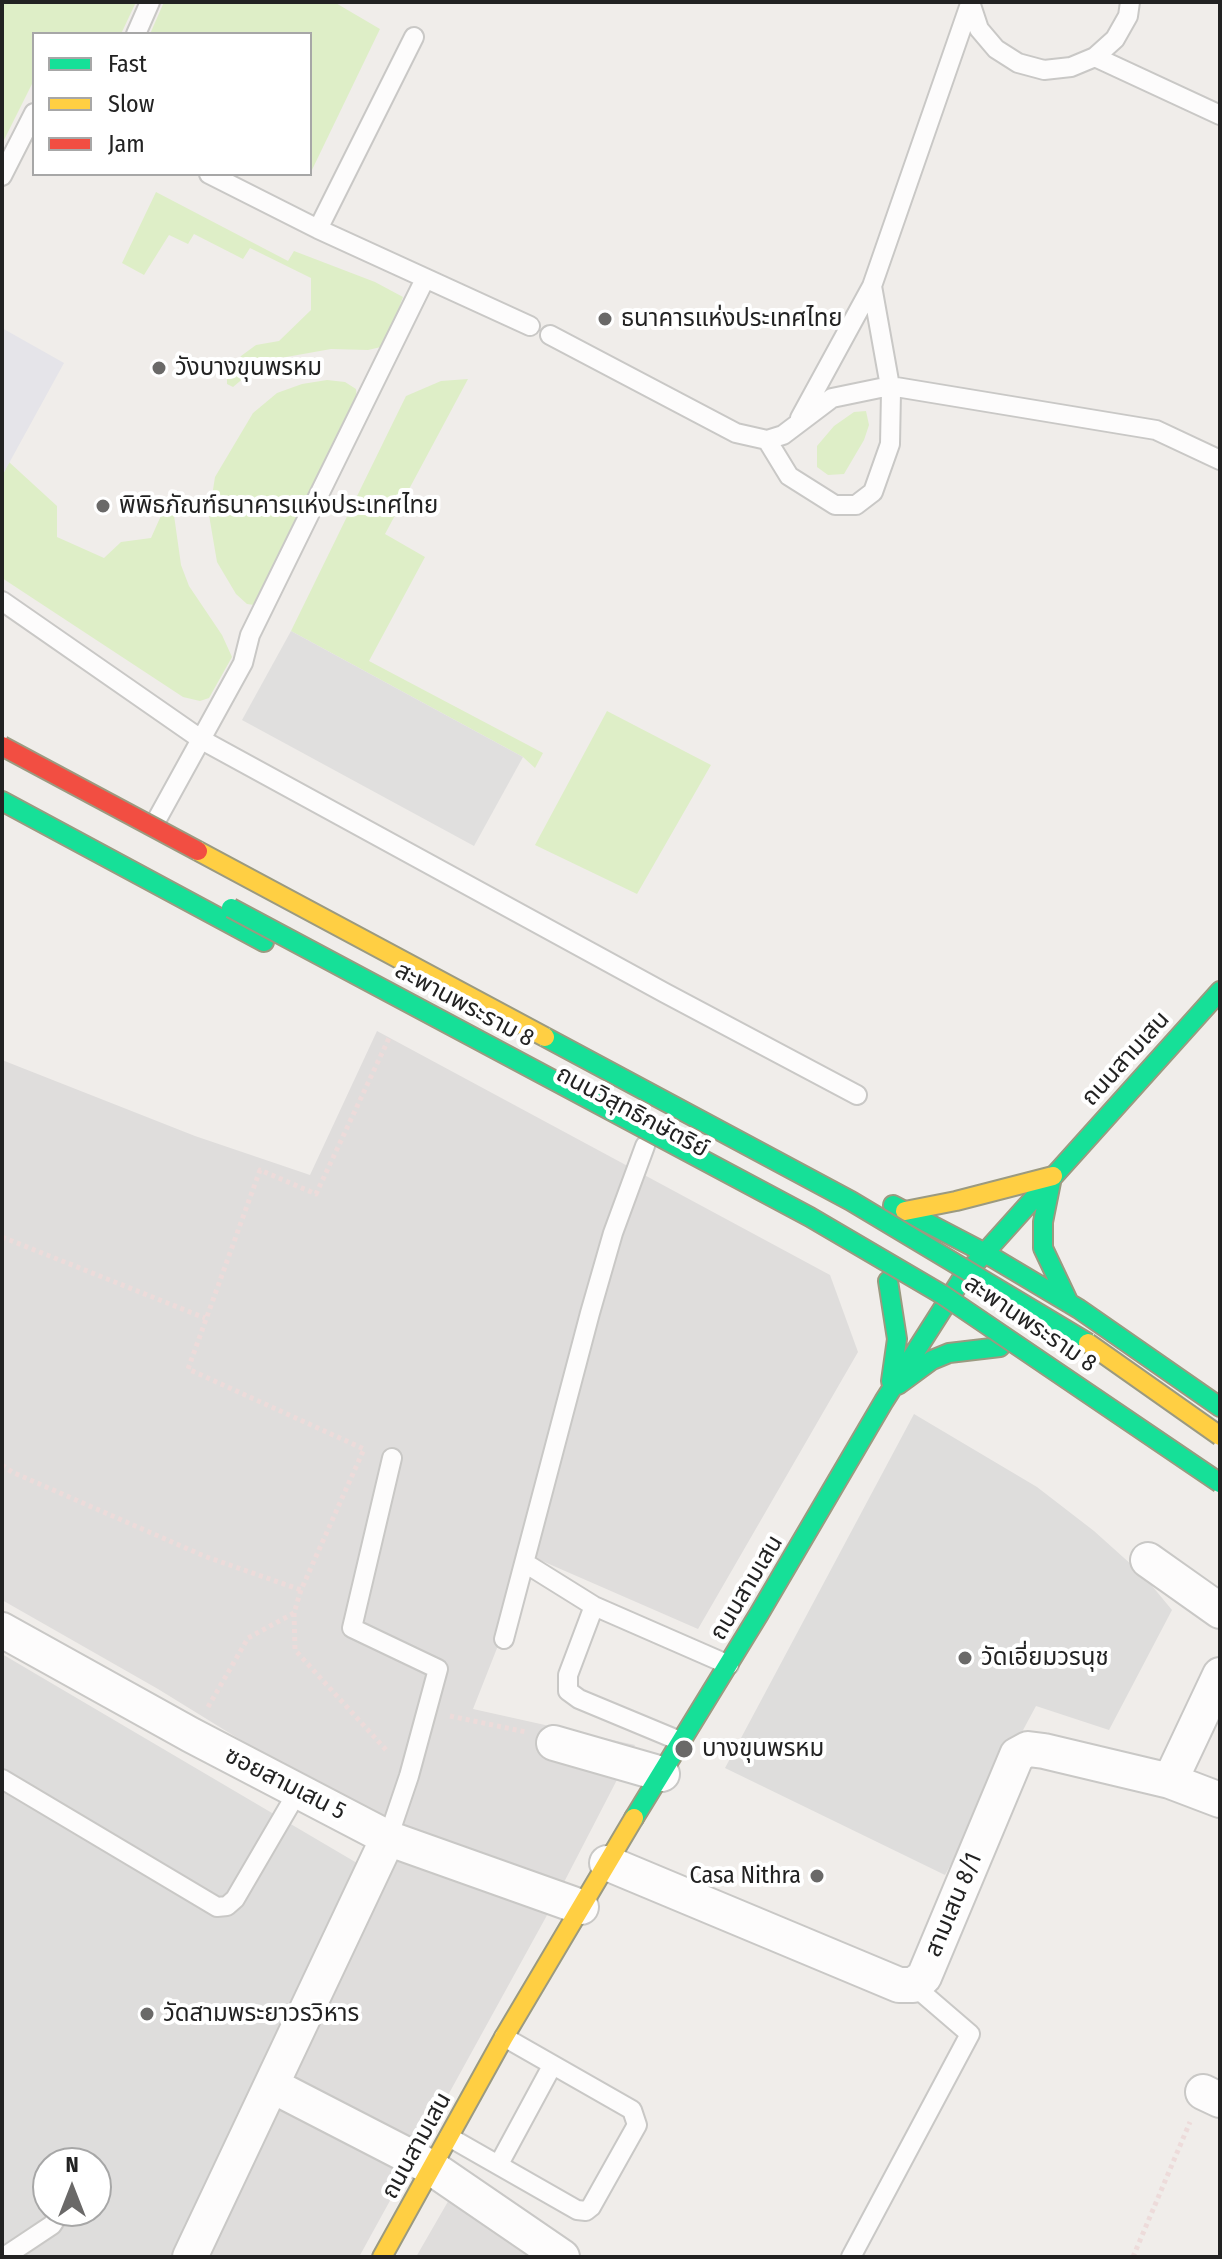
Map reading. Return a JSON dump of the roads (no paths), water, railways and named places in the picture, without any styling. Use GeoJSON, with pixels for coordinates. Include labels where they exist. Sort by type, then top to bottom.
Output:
{"type":"FeatureCollection","features":[{"type":"Feature","properties":{"kind":"main road","name":"ถนนวิสุทธิกษัตริย์"},"geometry":{"type":"LineString","coordinates":[[2,738],[985,1253],[1074,1306],[1220,1407]]}},
{"type":"Feature","properties":{"kind":"main road","name":"สะพานพระราม 8"},"geometry":{"type":"LineString","coordinates":[[2,746],[851,1201],[1086,1342],[1220,1436]]}},
{"type":"Feature","properties":{"kind":"main road"},"geometry":{"type":"LineString","coordinates":[[2,759],[22,749]]}},
{"type":"Feature","properties":{"kind":"main road","name":"สะพานพระราม 8"},"geometry":{"type":"LineString","coordinates":[[2,788],[810,1217],[943,1295],[1220,1483]]}},
{"type":"Feature","properties":{"kind":"main road","name":"ถนนวิสุทธิกษัตริย์"},"geometry":{"type":"LineString","coordinates":[[2,801],[645,1146],[888,1281],[1000,1347],[1220,1497]]}},
{"type":"Feature","properties":{"kind":"main road","name":"ถนนสามเสน"},"geometry":{"type":"LineString","coordinates":[[382,2257],[504,2037],[940,1311],[963,1277],[1220,991]]}},
{"type":"Feature","properties":{"kind":"main road"},"geometry":{"type":"LineString","coordinates":[[905,1211],[1053,1176],[1043,1222],[1043,1248],[1074,1306],[1044,1311],[1027,1328],[1021,1344],[1024,1363]]}},
{"type":"Feature","properties":{"kind":"main road"},"geometry":{"type":"LineString","coordinates":[[888,1281],[897,1339],[890,1391]]}},
{"type":"Feature","properties":{"kind":"main road"},"geometry":{"type":"LineString","coordinates":[[890,1391],[941,1357],[1000,1347]]}},
{"type":"Feature","properties":{"kind":"street"},"geometry":{"type":"LineString","coordinates":[[1148,1560],[1220,1611]]}},
{"type":"Feature","properties":{"kind":"street","name":"ซอยสามเสน 5"},"geometry":{"type":"LineString","coordinates":[[2,1630],[191,1735],[388,1838],[581,1907]]}},
{"type":"Feature","properties":{"kind":"street"},"geometry":{"type":"LineString","coordinates":[[1170,1781],[1220,1675]]}},
{"type":"Feature","properties":{"kind":"street"},"geometry":{"type":"LineString","coordinates":[[545,1739],[662,1774]]}},
{"type":"Feature","properties":{"kind":"street","name":"สามเสน 8/1"},"geometry":{"type":"LineString","coordinates":[[607,1863],[899,1985],[913,1985],[924,1977],[1017,1755],[1028,1749],[1044,1751],[1170,1781],[1220,1800]]}},
{"type":"Feature","properties":{"kind":"street"},"geometry":{"type":"LineString","coordinates":[[190,2257],[388,1838]]}},
{"type":"Feature","properties":{"kind":"street"},"geometry":{"type":"LineString","coordinates":[[273,2086],[432,2168],[562,2257]]}},
{"type":"Feature","properties":{"kind":"lane"},"geometry":{"type":"LineString","coordinates":[[137,32],[150,2]]}},
{"type":"Feature","properties":{"kind":"lane"},"geometry":{"type":"LineString","coordinates":[[970,3],[979,29],[996,49],[1018,63],[1044,70],[1071,67],[1095,57],[1115,39],[1128,16],[1130,2]]}},
{"type":"Feature","properties":{"kind":"lane"},"geometry":{"type":"LineString","coordinates":[[797,424],[872,286],[970,3]]}},
{"type":"Feature","properties":{"kind":"lane"},"geometry":{"type":"LineString","coordinates":[[318,229],[414,37]]}},
{"type":"Feature","properties":{"kind":"lane"},"geometry":{"type":"LineString","coordinates":[[1095,57],[1220,115]]}},
{"type":"Feature","properties":{"kind":"lane"},"geometry":{"type":"LineString","coordinates":[[2,176],[32,117]]}},
{"type":"Feature","properties":{"kind":"lane"},"geometry":{"type":"LineString","coordinates":[[213,176],[318,229],[530,326]]}},
{"type":"Feature","properties":{"kind":"lane"},"geometry":{"type":"LineString","coordinates":[[156,821],[243,663],[250,635],[425,279]]}},
{"type":"Feature","properties":{"kind":"lane"},"geometry":{"type":"LineString","coordinates":[[767,440],[789,476],[835,505],[856,505],[873,492],[890,444],[890,386],[872,286]]}},
{"type":"Feature","properties":{"kind":"lane"},"geometry":{"type":"LineString","coordinates":[[550,335],[736,433],[767,440],[783,435],[832,398],[890,386],[1156,430],[1220,460]]}},
{"type":"Feature","properties":{"kind":"lane"},"geometry":{"type":"LineString","coordinates":[[2,601],[202,740],[857,1095]]}},
{"type":"Feature","properties":{"kind":"lane"},"geometry":{"type":"LineString","coordinates":[[2,827],[30,816]]}},
{"type":"Feature","properties":{"kind":"lane"},"geometry":{"type":"LineString","coordinates":[[504,1639],[590,1313],[613,1233],[645,1146]]}},
{"type":"Feature","properties":{"kind":"lane"},"geometry":{"type":"LineString","coordinates":[[388,1838],[409,1776],[438,1669],[352,1628],[392,1458]]}},
{"type":"Feature","properties":{"kind":"lane"},"geometry":{"type":"LineString","coordinates":[[525,1563],[594,1606],[729,1665]]}},
{"type":"Feature","properties":{"kind":"lane"},"geometry":{"type":"LineString","coordinates":[[594,1606],[568,1675],[568,1691],[579,1699],[682,1742]]}},
{"type":"Feature","properties":{"kind":"lane"},"geometry":{"type":"LineString","coordinates":[[2,1779],[217,1907],[227,1906],[235,1899],[298,1791]]}},
{"type":"Feature","properties":{"kind":"lane"},"geometry":{"type":"LineString","coordinates":[[851,2257],[970,2034],[913,1985]]}},
{"type":"Feature","properties":{"kind":"lane"},"geometry":{"type":"LineString","coordinates":[[449,2137],[577,2210],[586,2211],[637,2125],[632,2110],[504,2037]]}},
{"type":"Feature","properties":{"kind":"lane"},"geometry":{"type":"LineString","coordinates":[[499,2164],[552,2066]]}},
{"type":"Feature","properties":{"kind":"lane"},"geometry":{"type":"LineString","coordinates":[[4,2257],[49,2227]]}},
{"type":"Feature","properties":{"kind":"place","name":"ธนาคารแห่งประเทศไทย"},"geometry":{"type":"Point","coordinates":[605,319]}},
{"type":"Feature","properties":{"kind":"place","name":"วังบางขุนพรหม"},"geometry":{"type":"Point","coordinates":[159,368]}},
{"type":"Feature","properties":{"kind":"place","name":"พิพิธภัณฑ์ธนาคารแห่งประเทศไทย"},"geometry":{"type":"Point","coordinates":[103,506]}},
{"type":"Feature","properties":{"kind":"place","name":"วัดเอี่ยมวรนุช"},"geometry":{"type":"Point","coordinates":[965,1658]}},
{"type":"Feature","properties":{"kind":"place","name":"บางขุนพรหม"},"geometry":{"type":"Point","coordinates":[684,1749]}},
{"type":"Feature","properties":{"kind":"place","name":"Casa Nithra"},"geometry":{"type":"Point","coordinates":[817,1876]}},
{"type":"Feature","properties":{"kind":"place","name":"วัดสามพระยาวรวิหาร"},"geometry":{"type":"Point","coordinates":[147,2014]}}]}
